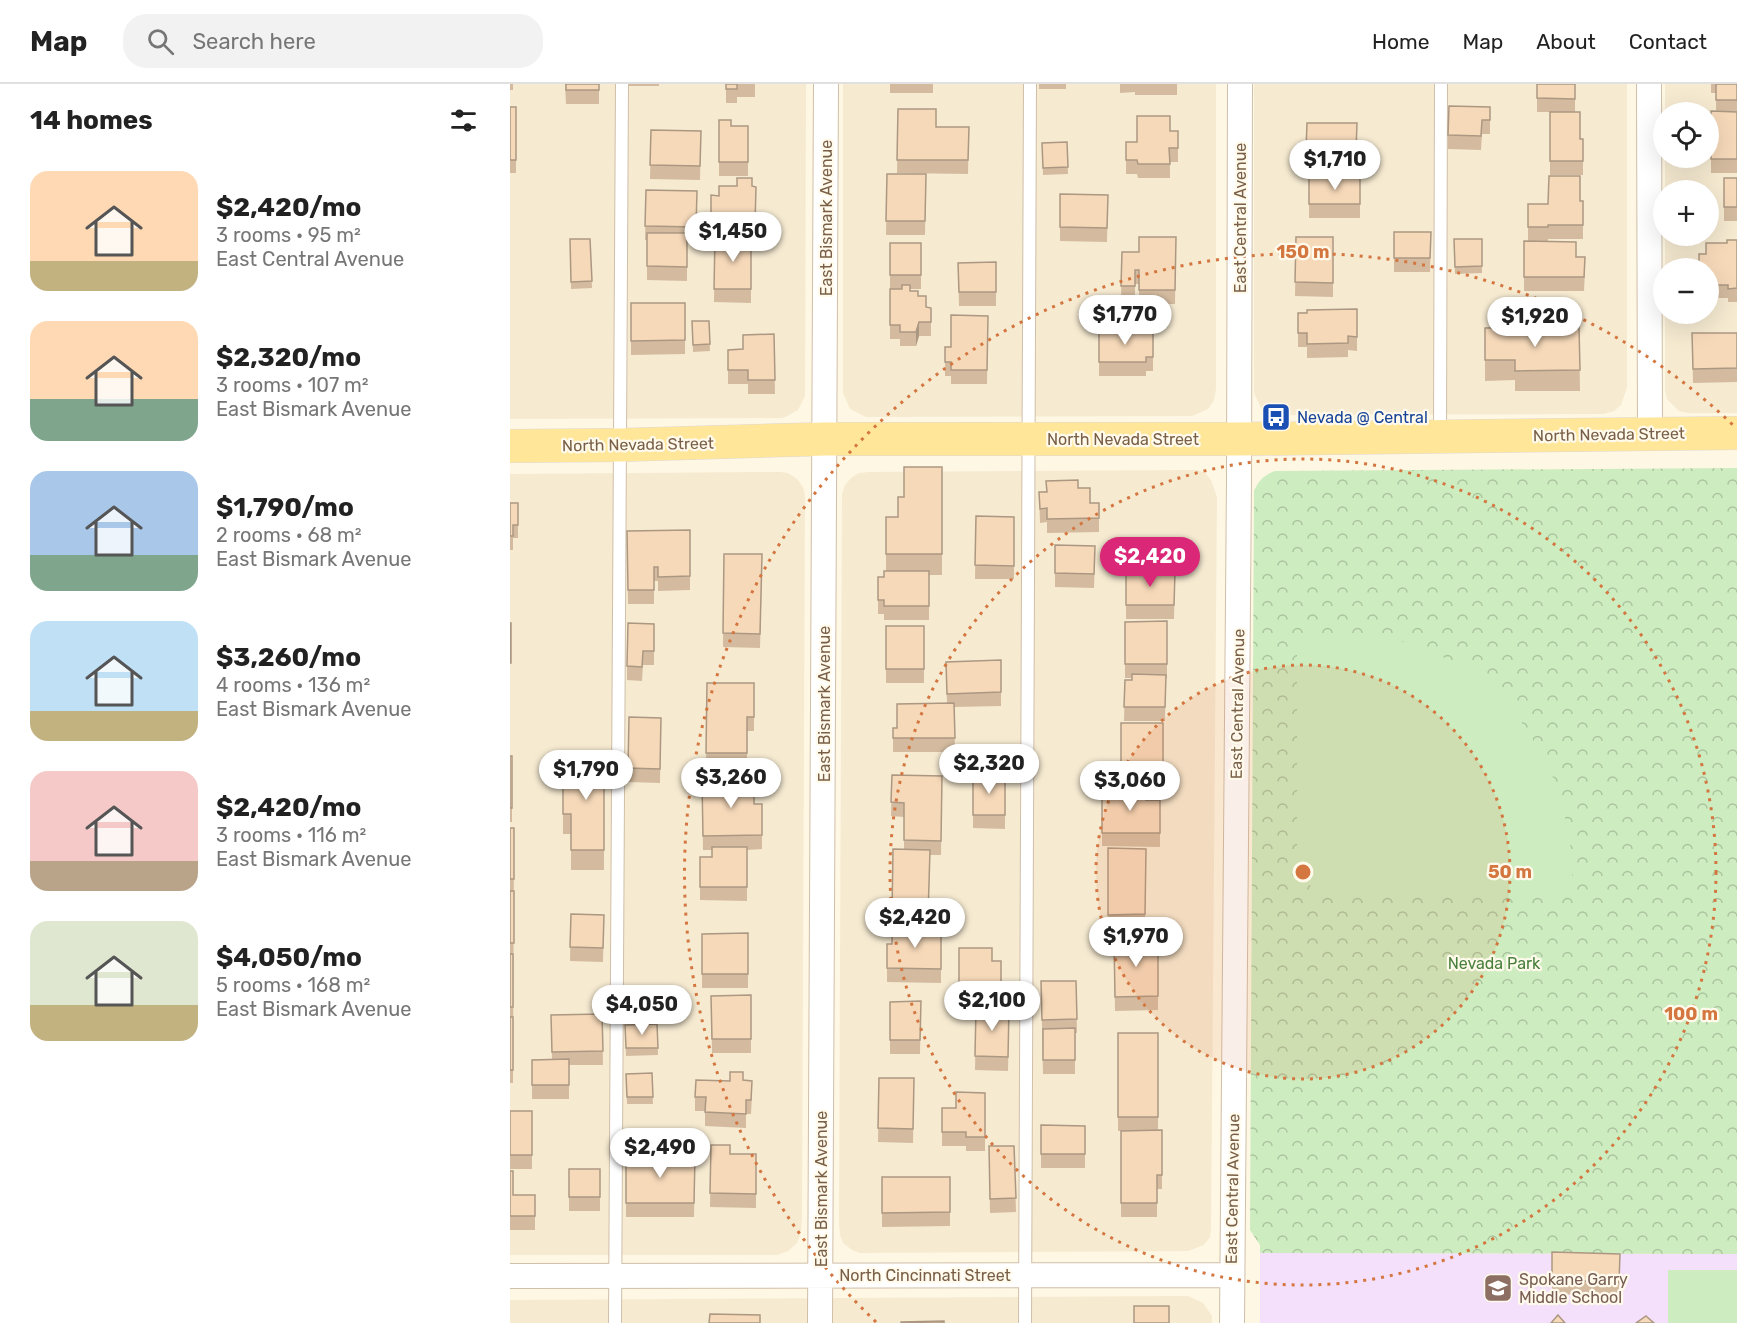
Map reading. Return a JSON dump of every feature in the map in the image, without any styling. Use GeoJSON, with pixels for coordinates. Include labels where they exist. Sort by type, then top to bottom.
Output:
{"type":"FeatureCollection","features":[{"type":"Feature","properties":{"kind":"main road","name":"North Nevada Street"},"geometry":{"type":"LineString","coordinates":[[510,446],[620,446],[825,439],[1239,439],[1737,433]]}},
{"type":"Feature","properties":{"kind":"street","name":"East Bismark Avenue"},"geometry":{"type":"LineString","coordinates":[[820,1323],[826,84]]}},
{"type":"Feature","properties":{"kind":"street","name":"East Central Avenue"},"geometry":{"type":"LineString","coordinates":[[1232,1323],[1240,84]]}},
{"type":"Feature","properties":{"kind":"street"},"geometry":{"type":"LineString","coordinates":[[1649,84],[1650,433]]}},
{"type":"Feature","properties":{"kind":"street","name":"North Cincinnati Street"},"geometry":{"type":"LineString","coordinates":[[510,1276],[1232,1275]]}},
{"type":"Feature","properties":{"kind":"lane"},"geometry":{"type":"LineString","coordinates":[[615,1323],[622,84]]}},
{"type":"Feature","properties":{"kind":"lane"},"geometry":{"type":"LineString","coordinates":[[1025,1323],[1030,84]]}},
{"type":"Feature","properties":{"kind":"lane"},"geometry":{"type":"LineString","coordinates":[[1440,436],[1441,84]]}},
{"type":"Feature","properties":{"kind":"shaded area"},"geometry":{"type":"Polygon","coordinates":[[[510,84],[806,84],[805,396],[798,410],[783,418],[510,419],[510,84]]]}},
{"type":"Feature","properties":{"kind":"shaded area"},"geometry":{"type":"Polygon","coordinates":[[[843,84],[1216,84],[1216,389],[1214,400],[1208,409],[1192,416],[866,417],[850,409],[843,393],[843,84]]]}},
{"type":"Feature","properties":{"kind":"shaded area"},"geometry":{"type":"Polygon","coordinates":[[[1254,84],[1627,84],[1627,387],[1621,405],[1614,411],[1603,414],[1280,415],[1261,408],[1254,393],[1254,84]]]}},
{"type":"Feature","properties":{"kind":"shaded area"},"geometry":{"type":"Polygon","coordinates":[[[1665,84],[1737,84],[1737,413],[1688,413],[1679,411],[1667,399],[1665,324],[1719,324],[1719,258],[1665,258],[1665,246],[1719,246],[1719,180],[1665,180],[1665,168],[1719,168],[1719,102],[1665,102],[1665,84]]]}},
{"type":"Feature","properties":{"kind":"shaded area"},"geometry":{"type":"Polygon","coordinates":[[[1197,470],[1205,473],[1211,480],[1217,497],[1210,1237],[1204,1245],[1188,1251],[860,1253],[852,1250],[843,1243],[839,1224],[842,494],[845,485],[859,473],[869,472],[1197,470]]]}},
{"type":"Feature","properties":{"kind":"shaded area"},"geometry":{"type":"Polygon","coordinates":[[[788,473],[797,479],[803,487],[805,496],[801,1232],[797,1243],[788,1251],[777,1255],[510,1255],[510,474],[788,473]]]}},
{"type":"Feature","properties":{"kind":"shaded area","name":"Spokane Garry Middle School"},"geometry":{"type":"Polygon","coordinates":[[[1260,1253],[1737,1254],[1737,1323],[1260,1323],[1260,1253]]]}},
{"type":"Feature","properties":{"kind":"shaded area"},"geometry":{"type":"Polygon","coordinates":[[[1188,1296],[1203,1303],[1212,1316],[1212,1323],[510,1323],[510,1300],[1188,1296]]]}},
{"type":"Feature","properties":{"kind":"green space","name":"Nevada Park"},"geometry":{"type":"Polygon","coordinates":[[[1737,468],[1737,1254],[1260,1253],[1260,1245],[1250,1230],[1254,491],[1258,484],[1265,476],[1275,471],[1737,468]]]}},
{"type":"Feature","properties":{"kind":"green space"},"geometry":{"type":"Polygon","coordinates":[[[1297,634],[1359,634],[1411,643],[1463,666],[1507,700],[1535,743],[1557,785],[1570,839],[1573,891],[1321,896],[1297,872],[1297,634]]]}},
{"type":"Feature","properties":{"kind":"green space"},"geometry":{"type":"Polygon","coordinates":[[[1668,1270],[1737,1270],[1737,1323],[1668,1323],[1668,1270]]]}},
{"type":"Feature","properties":{"kind":"building"},"geometry":{"type":"Polygon","coordinates":[[[566,84],[599,84],[599,90],[566,90],[566,84]]]}},
{"type":"Feature","properties":{"kind":"building"},"geometry":{"type":"Polygon","coordinates":[[[726,84],[737,84],[737,89],[726,89],[726,84]]]}},
{"type":"Feature","properties":{"kind":"building"},"geometry":{"type":"Polygon","coordinates":[[[1537,84],[1575,84],[1575,99],[1537,98],[1537,84]]]}},
{"type":"Feature","properties":{"kind":"building"},"geometry":{"type":"Polygon","coordinates":[[[1716,84],[1737,84],[1737,100],[1716,100],[1716,84]]]}},
{"type":"Feature","properties":{"kind":"building"},"geometry":{"type":"Polygon","coordinates":[[[1449,106],[1490,107],[1490,120],[1482,120],[1481,136],[1448,135],[1449,106]]]}},
{"type":"Feature","properties":{"kind":"building"},"geometry":{"type":"Polygon","coordinates":[[[510,107],[516,107],[516,160],[510,160],[510,107]]]}},
{"type":"Feature","properties":{"kind":"building"},"geometry":{"type":"Polygon","coordinates":[[[898,109],[936,109],[936,127],[969,127],[968,160],[897,160],[898,109]]]}},
{"type":"Feature","properties":{"kind":"building"},"geometry":{"type":"Polygon","coordinates":[[[1719,111],[1737,112],[1737,159],[1719,159],[1719,111]]]}},
{"type":"Feature","properties":{"kind":"building"},"geometry":{"type":"Polygon","coordinates":[[[1550,112],[1580,112],[1583,161],[1550,161],[1550,112]]]}},
{"type":"Feature","properties":{"kind":"building"},"geometry":{"type":"Polygon","coordinates":[[[1137,116],[1170,116],[1170,131],[1178,131],[1178,148],[1169,148],[1170,164],[1138,164],[1137,160],[1126,160],[1126,142],[1137,142],[1137,116]]]}},
{"type":"Feature","properties":{"kind":"building"},"geometry":{"type":"Polygon","coordinates":[[[719,120],[731,120],[731,126],[748,126],[748,162],[719,162],[719,120]]]}},
{"type":"Feature","properties":{"kind":"building"},"geometry":{"type":"Polygon","coordinates":[[[1307,123],[1357,123],[1356,150],[1306,150],[1307,123]]]}},
{"type":"Feature","properties":{"kind":"building"},"geometry":{"type":"Polygon","coordinates":[[[651,130],[701,131],[700,166],[650,165],[651,130]]]}},
{"type":"Feature","properties":{"kind":"building"},"geometry":{"type":"Polygon","coordinates":[[[1067,142],[1068,167],[1043,168],[1042,143],[1067,142]]]}},
{"type":"Feature","properties":{"kind":"building"},"geometry":{"type":"Polygon","coordinates":[[[887,174],[926,174],[925,221],[886,221],[887,174]]]}},
{"type":"Feature","properties":{"kind":"building"},"geometry":{"type":"Polygon","coordinates":[[[1549,176],[1580,176],[1583,225],[1528,227],[1528,204],[1548,204],[1549,176]]]}},
{"type":"Feature","properties":{"kind":"building"},"geometry":{"type":"Polygon","coordinates":[[[737,178],[752,178],[752,186],[756,187],[755,224],[725,224],[725,221],[711,220],[711,195],[719,196],[719,186],[737,186],[737,178]]]}},
{"type":"Feature","properties":{"kind":"building"},"geometry":{"type":"Polygon","coordinates":[[[1309,178],[1360,178],[1360,204],[1309,204],[1309,178]]]}},
{"type":"Feature","properties":{"kind":"building"},"geometry":{"type":"Polygon","coordinates":[[[1724,178],[1737,178],[1737,207],[1724,207],[1724,178]]]}},
{"type":"Feature","properties":{"kind":"building"},"geometry":{"type":"Polygon","coordinates":[[[646,190],[697,191],[696,227],[645,226],[646,190]]]}},
{"type":"Feature","properties":{"kind":"building"},"geometry":{"type":"Polygon","coordinates":[[[1060,194],[1108,195],[1107,228],[1060,227],[1060,194]]]}},
{"type":"Feature","properties":{"kind":"building"},"geometry":{"type":"Polygon","coordinates":[[[1394,232],[1431,232],[1430,258],[1394,258],[1394,232]]]}},
{"type":"Feature","properties":{"kind":"building"},"geometry":{"type":"Polygon","coordinates":[[[647,233],[687,233],[687,267],[647,266],[647,233]]]}},
{"type":"Feature","properties":{"kind":"building"},"geometry":{"type":"Polygon","coordinates":[[[715,237],[751,237],[751,289],[714,289],[715,237]]]}},
{"type":"Feature","properties":{"kind":"building"},"geometry":{"type":"Polygon","coordinates":[[[1139,237],[1176,237],[1175,290],[1139,290],[1139,270],[1135,270],[1135,286],[1121,286],[1122,252],[1139,252],[1139,237]]]}},
{"type":"Feature","properties":{"kind":"building"},"geometry":{"type":"Polygon","coordinates":[[[1296,237],[1333,237],[1333,283],[1295,282],[1296,237]]]}},
{"type":"Feature","properties":{"kind":"building"},"geometry":{"type":"Polygon","coordinates":[[[570,239],[590,239],[592,281],[571,282],[570,239]]]}},
{"type":"Feature","properties":{"kind":"building"},"geometry":{"type":"Polygon","coordinates":[[[1454,239],[1482,239],[1482,266],[1455,267],[1454,239]]]}},
{"type":"Feature","properties":{"kind":"building"},"geometry":{"type":"Polygon","coordinates":[[[1727,240],[1737,240],[1737,288],[1728,289],[1728,285],[1719,285],[1719,258],[1699,258],[1699,254],[1706,254],[1706,246],[1719,246],[1719,243],[1727,243],[1727,240]]]}},
{"type":"Feature","properties":{"kind":"building"},"geometry":{"type":"Polygon","coordinates":[[[1524,241],[1576,242],[1576,257],[1585,257],[1584,277],[1524,277],[1524,241]]]}},
{"type":"Feature","properties":{"kind":"building"},"geometry":{"type":"Polygon","coordinates":[[[890,243],[921,243],[921,275],[890,275],[890,243]]]}},
{"type":"Feature","properties":{"kind":"building"},"geometry":{"type":"Polygon","coordinates":[[[996,262],[996,292],[959,292],[958,263],[996,262]]]}},
{"type":"Feature","properties":{"kind":"building"},"geometry":{"type":"Polygon","coordinates":[[[902,285],[910,285],[910,291],[918,291],[918,296],[926,296],[926,307],[931,308],[931,322],[919,322],[916,332],[900,332],[900,325],[890,325],[890,289],[902,289],[902,285]]]}},
{"type":"Feature","properties":{"kind":"building"},"geometry":{"type":"Polygon","coordinates":[[[631,303],[685,303],[685,340],[631,341],[631,303]]]}},
{"type":"Feature","properties":{"kind":"building"},"geometry":{"type":"Polygon","coordinates":[[[1357,309],[1357,337],[1348,336],[1348,343],[1307,344],[1307,333],[1298,333],[1298,313],[1307,313],[1307,310],[1357,309]]]}},
{"type":"Feature","properties":{"kind":"building"},"geometry":{"type":"Polygon","coordinates":[[[951,315],[988,316],[987,370],[951,370],[951,362],[945,362],[945,347],[951,347],[951,315]]]}},
{"type":"Feature","properties":{"kind":"building"},"geometry":{"type":"Polygon","coordinates":[[[692,321],[709,321],[710,344],[693,345],[692,321]]]}},
{"type":"Feature","properties":{"kind":"building"},"geometry":{"type":"Polygon","coordinates":[[[1579,327],[1580,370],[1515,371],[1515,360],[1485,360],[1485,328],[1579,327]]]}},
{"type":"Feature","properties":{"kind":"building"},"geometry":{"type":"Polygon","coordinates":[[[1099,330],[1153,331],[1153,357],[1146,357],[1146,362],[1099,362],[1099,330]]]}},
{"type":"Feature","properties":{"kind":"building"},"geometry":{"type":"Polygon","coordinates":[[[1692,333],[1737,333],[1737,368],[1693,369],[1692,333]]]}},
{"type":"Feature","properties":{"kind":"building"},"geometry":{"type":"Polygon","coordinates":[[[774,334],[775,380],[748,380],[748,370],[728,370],[728,350],[743,349],[743,335],[774,334]]]}},
{"type":"Feature","properties":{"kind":"building"},"geometry":{"type":"Polygon","coordinates":[[[904,467],[942,467],[942,554],[886,554],[886,517],[898,517],[898,497],[904,497],[904,467]]]}},
{"type":"Feature","properties":{"kind":"building"},"geometry":{"type":"Polygon","coordinates":[[[1078,480],[1078,488],[1090,488],[1090,503],[1099,503],[1099,518],[1047,519],[1047,508],[1040,509],[1039,492],[1047,492],[1046,481],[1078,480]]]}},
{"type":"Feature","properties":{"kind":"building"},"geometry":{"type":"Polygon","coordinates":[[[510,503],[518,503],[518,525],[513,525],[513,536],[510,536],[510,503]]]}},
{"type":"Feature","properties":{"kind":"building"},"geometry":{"type":"Polygon","coordinates":[[[976,516],[1014,517],[1014,566],[975,565],[976,516]]]}},
{"type":"Feature","properties":{"kind":"building"},"geometry":{"type":"Polygon","coordinates":[[[690,530],[690,576],[658,577],[658,567],[654,567],[654,590],[628,590],[627,531],[690,530]]]}},
{"type":"Feature","properties":{"kind":"building"},"geometry":{"type":"Polygon","coordinates":[[[1055,545],[1095,546],[1094,574],[1055,573],[1055,545]]]}},
{"type":"Feature","properties":{"kind":"building"},"geometry":{"type":"Polygon","coordinates":[[[724,554],[762,554],[760,634],[723,633],[724,554]]]}},
{"type":"Feature","properties":{"kind":"building"},"geometry":{"type":"Polygon","coordinates":[[[884,571],[929,571],[929,606],[884,606],[884,600],[878,600],[878,577],[884,577],[884,571]]]}},
{"type":"Feature","properties":{"kind":"building"},"geometry":{"type":"Polygon","coordinates":[[[1126,571],[1175,572],[1174,605],[1126,605],[1126,571]]]}},
{"type":"Feature","properties":{"kind":"building"},"geometry":{"type":"Polygon","coordinates":[[[1167,621],[1167,664],[1125,664],[1125,622],[1167,621]]]}},
{"type":"Feature","properties":{"kind":"building"},"geometry":{"type":"Polygon","coordinates":[[[511,623],[511,663],[510,663],[511,623]]]}},
{"type":"Feature","properties":{"kind":"building"},"geometry":{"type":"Polygon","coordinates":[[[628,623],[654,624],[654,651],[643,651],[642,667],[627,666],[628,623]]]}},
{"type":"Feature","properties":{"kind":"building"},"geometry":{"type":"Polygon","coordinates":[[[886,626],[924,626],[924,669],[886,669],[886,626]]]}},
{"type":"Feature","properties":{"kind":"building"},"geometry":{"type":"Polygon","coordinates":[[[1001,660],[1001,692],[947,694],[946,662],[1001,660]]]}},
{"type":"Feature","properties":{"kind":"building"},"geometry":{"type":"Polygon","coordinates":[[[1132,674],[1166,675],[1165,707],[1124,707],[1125,680],[1132,680],[1132,674]]]}},
{"type":"Feature","properties":{"kind":"building"},"geometry":{"type":"Polygon","coordinates":[[[707,683],[754,683],[754,717],[747,717],[747,753],[706,753],[707,683]]]}},
{"type":"Feature","properties":{"kind":"building"},"geometry":{"type":"Polygon","coordinates":[[[954,703],[955,738],[893,738],[893,728],[897,728],[897,704],[954,703]]]}},
{"type":"Feature","properties":{"kind":"building"},"geometry":{"type":"Polygon","coordinates":[[[629,717],[661,718],[660,769],[628,768],[629,717]]]}},
{"type":"Feature","properties":{"kind":"building"},"geometry":{"type":"Polygon","coordinates":[[[1121,723],[1163,723],[1163,766],[1121,765],[1121,723]]]}},
{"type":"Feature","properties":{"kind":"building"},"geometry":{"type":"Polygon","coordinates":[[[571,753],[604,753],[604,850],[571,850],[571,814],[563,814],[563,780],[571,780],[571,753]]]}},
{"type":"Feature","properties":{"kind":"building"},"geometry":{"type":"Polygon","coordinates":[[[510,756],[512,756],[512,808],[510,808],[510,756]]]}},
{"type":"Feature","properties":{"kind":"building"},"geometry":{"type":"Polygon","coordinates":[[[892,775],[942,776],[941,841],[904,840],[904,803],[891,802],[892,775]]]}},
{"type":"Feature","properties":{"kind":"building"},"geometry":{"type":"Polygon","coordinates":[[[973,775],[1005,776],[1005,815],[973,815],[973,775]]]}},
{"type":"Feature","properties":{"kind":"building"},"geometry":{"type":"Polygon","coordinates":[[[702,781],[754,781],[754,804],[762,804],[762,835],[703,836],[702,781]]]}},
{"type":"Feature","properties":{"kind":"building"},"geometry":{"type":"Polygon","coordinates":[[[1102,789],[1146,789],[1146,800],[1160,800],[1160,833],[1102,833],[1102,789]]]}},
{"type":"Feature","properties":{"kind":"building"},"geometry":{"type":"Polygon","coordinates":[[[510,828],[514,828],[514,879],[510,879],[510,828]]]}},
{"type":"Feature","properties":{"kind":"building"},"geometry":{"type":"Polygon","coordinates":[[[712,847],[747,847],[747,887],[700,887],[700,857],[712,857],[712,847]]]}},
{"type":"Feature","properties":{"kind":"building"},"geometry":{"type":"Polygon","coordinates":[[[1108,848],[1146,849],[1145,914],[1108,915],[1108,848]]]}},
{"type":"Feature","properties":{"kind":"building"},"geometry":{"type":"Polygon","coordinates":[[[893,849],[930,850],[928,916],[892,915],[893,849]]]}},
{"type":"Feature","properties":{"kind":"building"},"geometry":{"type":"Polygon","coordinates":[[[510,891],[514,891],[514,943],[510,943],[510,891]]]}},
{"type":"Feature","properties":{"kind":"building"},"geometry":{"type":"Polygon","coordinates":[[[571,914],[604,915],[603,948],[570,947],[571,914]]]}},
{"type":"Feature","properties":{"kind":"building"},"geometry":{"type":"Polygon","coordinates":[[[892,928],[941,929],[941,969],[887,968],[887,944],[892,944],[892,928]]]}},
{"type":"Feature","properties":{"kind":"building"},"geometry":{"type":"Polygon","coordinates":[[[748,933],[748,974],[702,974],[702,934],[748,933]]]}},
{"type":"Feature","properties":{"kind":"building"},"geometry":{"type":"Polygon","coordinates":[[[1114,940],[1155,940],[1155,952],[1158,951],[1158,996],[1115,997],[1114,940]]]}},
{"type":"Feature","properties":{"kind":"building"},"geometry":{"type":"Polygon","coordinates":[[[959,948],[992,948],[992,961],[1001,961],[1001,984],[959,985],[959,948]]]}},
{"type":"Feature","properties":{"kind":"building"},"geometry":{"type":"Polygon","coordinates":[[[510,954],[513,954],[513,1007],[510,1007],[510,954]]]}},
{"type":"Feature","properties":{"kind":"building"},"geometry":{"type":"Polygon","coordinates":[[[1041,981],[1076,981],[1077,1019],[1042,1020],[1041,981]]]}},
{"type":"Feature","properties":{"kind":"building"},"geometry":{"type":"Polygon","coordinates":[[[751,995],[751,1039],[712,1039],[711,996],[751,995]]]}},
{"type":"Feature","properties":{"kind":"building"},"geometry":{"type":"Polygon","coordinates":[[[921,1001],[920,1040],[890,1040],[890,1002],[921,1001]]]}},
{"type":"Feature","properties":{"kind":"building"},"geometry":{"type":"Polygon","coordinates":[[[976,1008],[1009,1009],[1008,1057],[975,1056],[976,1008]]]}},
{"type":"Feature","properties":{"kind":"building"},"geometry":{"type":"Polygon","coordinates":[[[602,1014],[603,1051],[552,1052],[551,1015],[602,1014]]]}},
{"type":"Feature","properties":{"kind":"building"},"geometry":{"type":"Polygon","coordinates":[[[510,1017],[513,1017],[513,1070],[510,1070],[510,1017]]]}},
{"type":"Feature","properties":{"kind":"building"},"geometry":{"type":"Polygon","coordinates":[[[657,1024],[658,1048],[626,1048],[625,1025],[657,1024]]]}},
{"type":"Feature","properties":{"kind":"building"},"geometry":{"type":"Polygon","coordinates":[[[1075,1028],[1075,1060],[1043,1060],[1043,1029],[1075,1028]]]}},
{"type":"Feature","properties":{"kind":"building"},"geometry":{"type":"Polygon","coordinates":[[[1118,1033],[1158,1033],[1158,1117],[1118,1117],[1118,1033]]]}},
{"type":"Feature","properties":{"kind":"building"},"geometry":{"type":"Polygon","coordinates":[[[569,1059],[569,1085],[532,1085],[532,1060],[569,1059]]]}},
{"type":"Feature","properties":{"kind":"building"},"geometry":{"type":"Polygon","coordinates":[[[730,1072],[743,1072],[743,1080],[752,1081],[751,1100],[746,1100],[746,1114],[705,1112],[706,1097],[695,1097],[696,1080],[730,1081],[730,1072]]]}},
{"type":"Feature","properties":{"kind":"building"},"geometry":{"type":"Polygon","coordinates":[[[652,1073],[653,1097],[627,1097],[626,1074],[652,1073]]]}},
{"type":"Feature","properties":{"kind":"building"},"geometry":{"type":"Polygon","coordinates":[[[879,1078],[914,1078],[913,1129],[878,1128],[879,1078]]]}},
{"type":"Feature","properties":{"kind":"building"},"geometry":{"type":"Polygon","coordinates":[[[956,1092],[985,1093],[985,1137],[966,1137],[966,1132],[942,1132],[942,1108],[956,1108],[956,1092]]]}},
{"type":"Feature","properties":{"kind":"building"},"geometry":{"type":"Polygon","coordinates":[[[510,1111],[532,1111],[532,1155],[510,1155],[510,1111]]]}},
{"type":"Feature","properties":{"kind":"building"},"geometry":{"type":"Polygon","coordinates":[[[1041,1125],[1085,1126],[1085,1154],[1041,1154],[1041,1125]]]}},
{"type":"Feature","properties":{"kind":"building"},"geometry":{"type":"Polygon","coordinates":[[[1162,1130],[1162,1175],[1157,1175],[1157,1203],[1121,1203],[1121,1131],[1162,1130]]]}},
{"type":"Feature","properties":{"kind":"building"},"geometry":{"type":"Polygon","coordinates":[[[711,1145],[730,1145],[730,1154],[756,1154],[756,1194],[710,1193],[711,1145]]]}},
{"type":"Feature","properties":{"kind":"building"},"geometry":{"type":"Polygon","coordinates":[[[989,1146],[1014,1146],[1016,1198],[990,1199],[989,1146]]]}},
{"type":"Feature","properties":{"kind":"building"},"geometry":{"type":"Polygon","coordinates":[[[626,1155],[695,1156],[694,1203],[626,1203],[626,1155]]]}},
{"type":"Feature","properties":{"kind":"building"},"geometry":{"type":"Polygon","coordinates":[[[569,1169],[600,1169],[600,1197],[569,1197],[569,1169]]]}},
{"type":"Feature","properties":{"kind":"building"},"geometry":{"type":"Polygon","coordinates":[[[510,1171],[513,1171],[513,1195],[535,1195],[535,1216],[510,1216],[510,1171]]]}},
{"type":"Feature","properties":{"kind":"building"},"geometry":{"type":"Polygon","coordinates":[[[882,1177],[950,1177],[950,1212],[882,1213],[882,1177]]]}},
{"type":"Feature","properties":{"kind":"building"},"geometry":{"type":"Polygon","coordinates":[[[1552,1252],[1620,1254],[1619,1282],[1552,1280],[1552,1252]]]}},
{"type":"Feature","properties":{"kind":"building"},"geometry":{"type":"Polygon","coordinates":[[[1134,1306],[1169,1306],[1169,1323],[1134,1323],[1134,1306]]]}},
{"type":"Feature","properties":{"kind":"building"},"geometry":{"type":"Polygon","coordinates":[[[710,1314],[760,1315],[760,1323],[709,1323],[710,1314]]]}},
{"type":"Feature","properties":{"kind":"building"},"geometry":{"type":"Polygon","coordinates":[[[1558,1315],[1565,1323],[1551,1323],[1558,1315]]]}},
{"type":"Feature","properties":{"kind":"building"},"geometry":{"type":"Polygon","coordinates":[[[1646,1316],[1654,1323],[1636,1323],[1646,1316]]]}},
{"type":"Feature","properties":{"kind":"building"},"geometry":{"type":"Polygon","coordinates":[[[944,1321],[944,1323],[901,1323],[901,1322],[944,1321]]]}},
{"type":"Feature","properties":{"kind":"place","name":"Nevada @ Central"},"geometry":{"type":"Point","coordinates":[1276,417]}},
{"type":"Feature","properties":{"kind":"place","name":"Spokane Garry Middle School"},"geometry":{"type":"Point","coordinates":[1498,1288]}}]}
